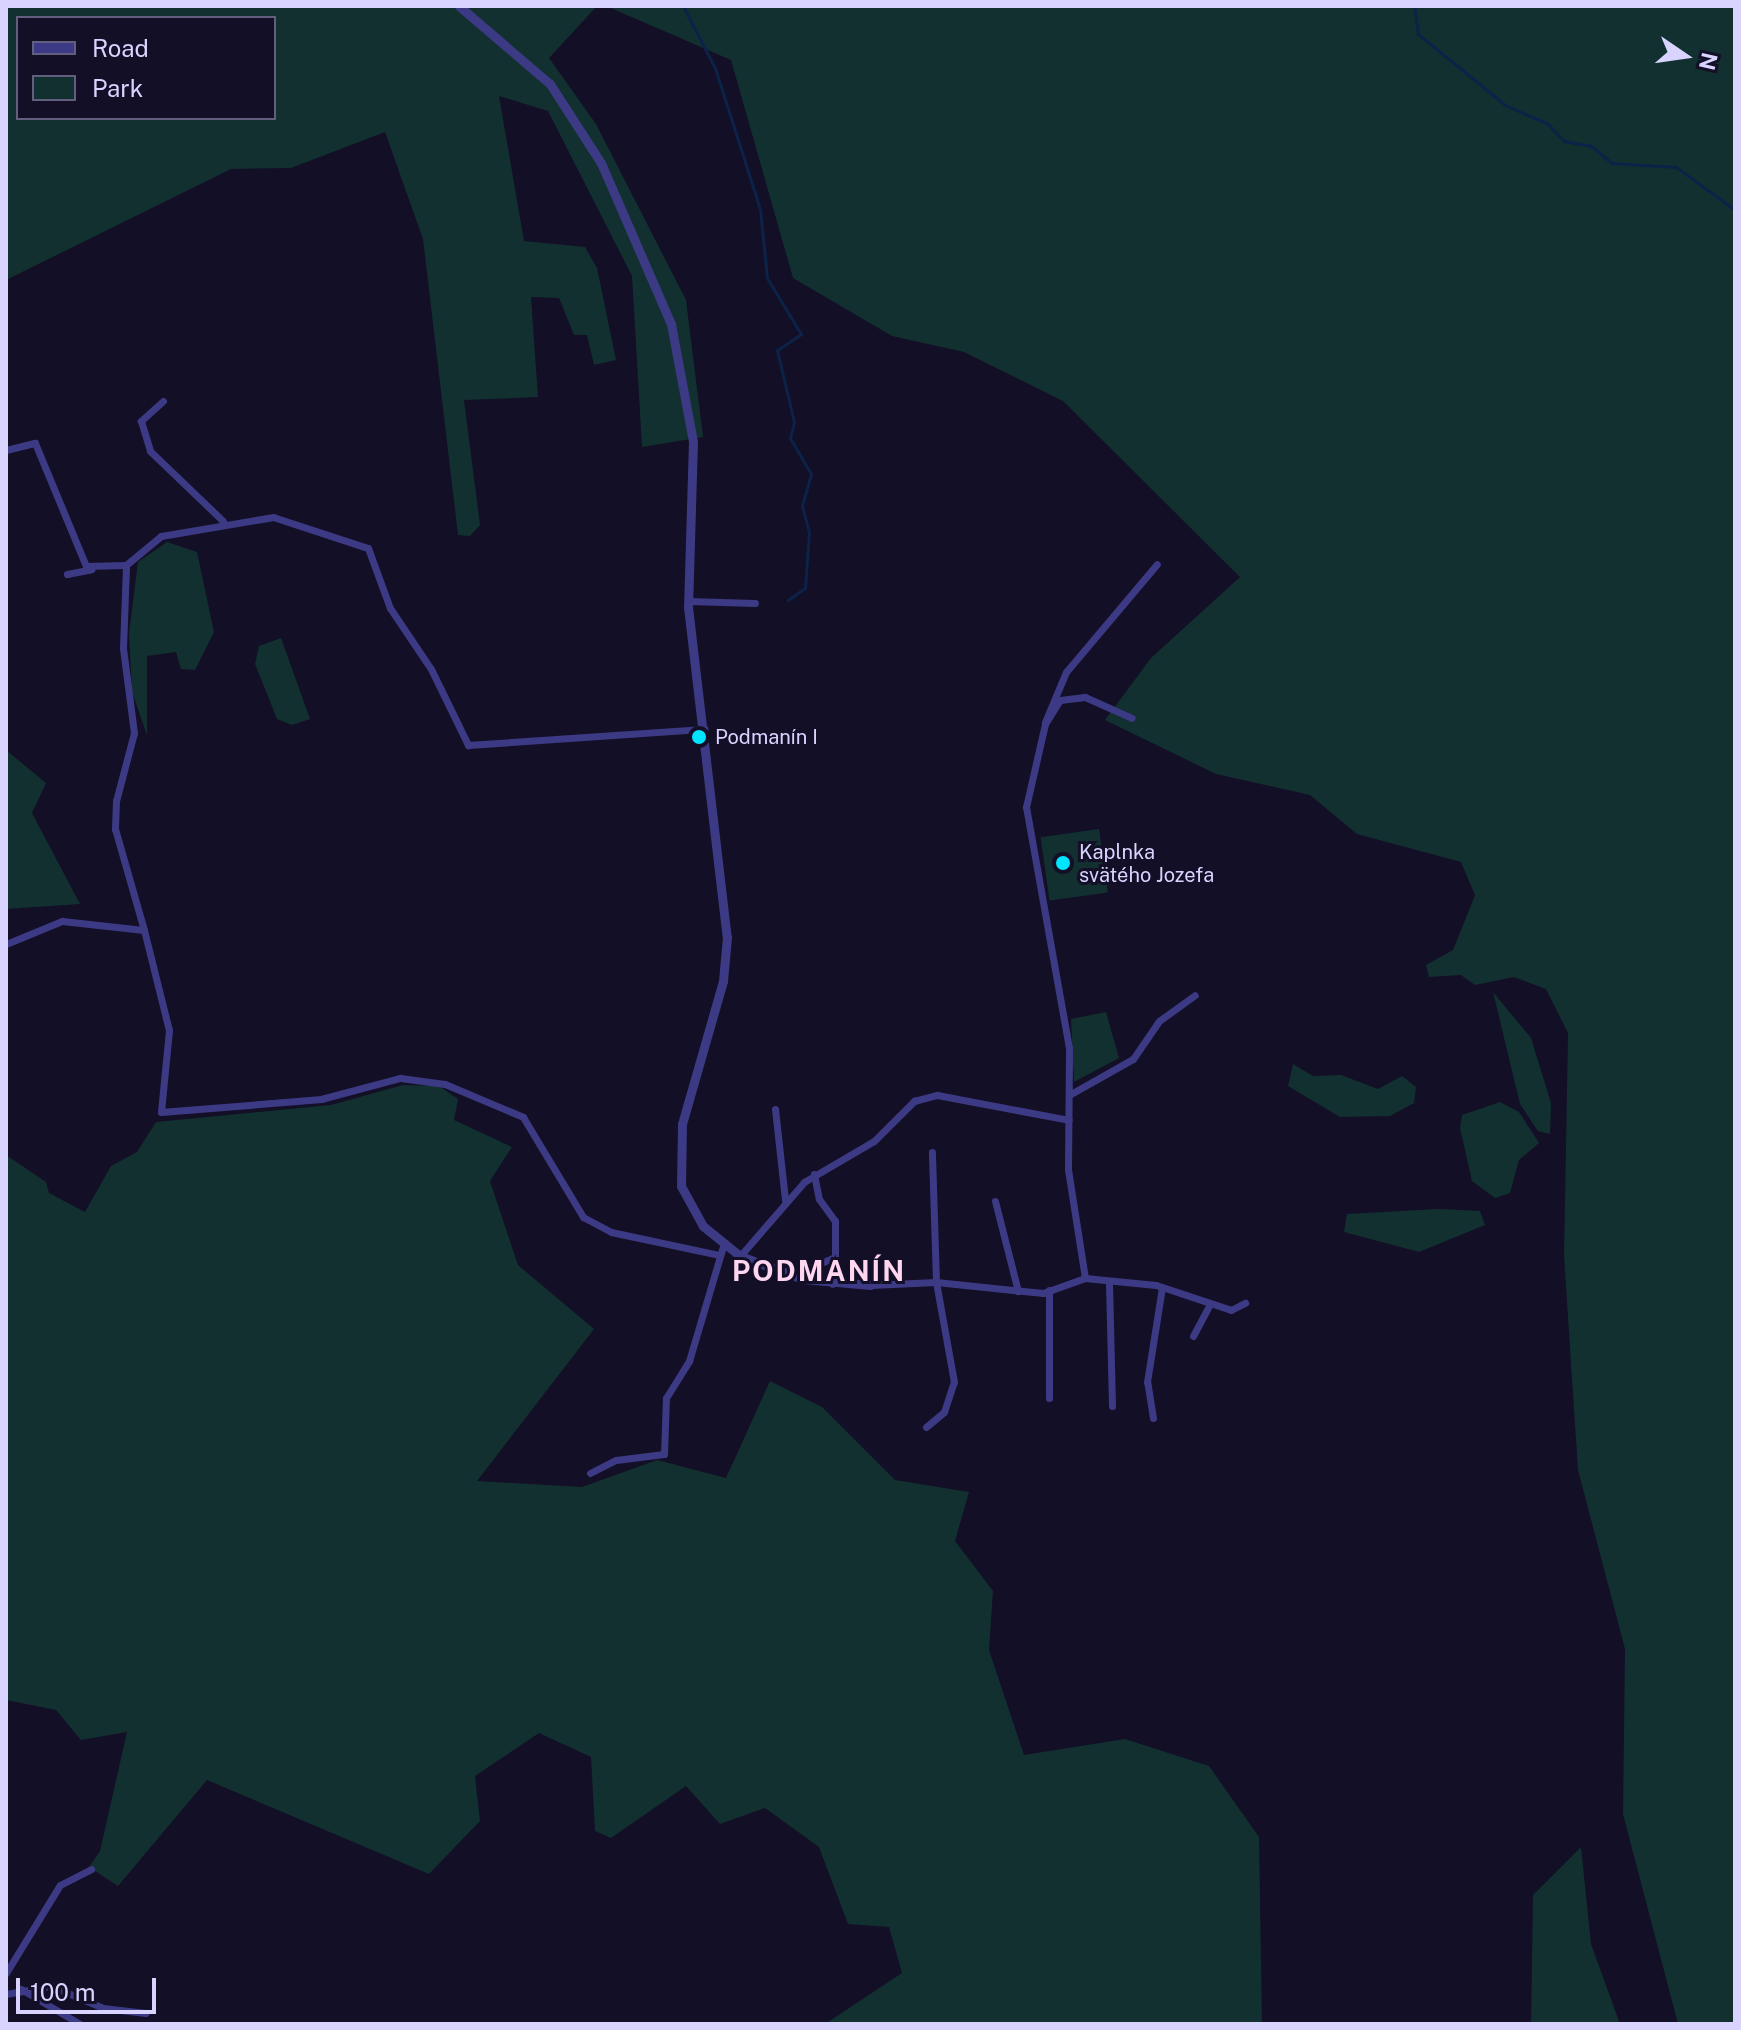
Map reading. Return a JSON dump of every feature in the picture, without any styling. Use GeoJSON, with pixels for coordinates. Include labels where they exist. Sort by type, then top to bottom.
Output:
{"type":"FeatureCollection","features":[{"type":"Feature","properties":{"kind":"street"},"geometry":{"type":"LineString","coordinates":[[459,6],[550,84],[601,163],[671,324],[693,441],[688,601],[727,954],[682,1124],[679,1174],[689,1206],[721,1250]]}},
{"type":"Feature","properties":{"kind":"street"},"geometry":{"type":"LineString","coordinates":[[163,401],[141,421],[150,451],[223,521]]}},
{"type":"Feature","properties":{"kind":"street"},"geometry":{"type":"LineString","coordinates":[[6,450],[35,443],[92,569]]}},
{"type":"Feature","properties":{"kind":"street"},"geometry":{"type":"LineString","coordinates":[[67,574],[126,565],[161,536],[223,521],[273,517],[368,548],[390,608],[431,669],[468,745],[704,729]]}},
{"type":"Feature","properties":{"kind":"street"},"geometry":{"type":"LineString","coordinates":[[1085,1278],[1053,933],[1026,807],[1045,724],[1066,672],[1157,564]]}},
{"type":"Feature","properties":{"kind":"street"},"geometry":{"type":"LineString","coordinates":[[126,565],[124,671],[134,733],[117,788],[115,829],[169,1030],[161,1112],[321,1099],[400,1078],[445,1084],[523,1117],[583,1217],[611,1232],[721,1250],[790,1276],[832,1284],[936,1282],[1018,1291],[1049,1290],[1085,1278],[1162,1287],[1209,1306],[1237,1310],[1245,1303]]}},
{"type":"Feature","properties":{"kind":"street"},"geometry":{"type":"LineString","coordinates":[[688,601],[755,603]]}},
{"type":"Feature","properties":{"kind":"street"},"geometry":{"type":"LineString","coordinates":[[1045,724],[1070,695],[1132,718]]}},
{"type":"Feature","properties":{"kind":"street"},"geometry":{"type":"LineString","coordinates":[[6,944],[62,921],[144,930]]}},
{"type":"Feature","properties":{"kind":"street"},"geometry":{"type":"LineString","coordinates":[[1069,1095],[1133,1059],[1159,1021],[1195,995]]}},
{"type":"Feature","properties":{"kind":"street"},"geometry":{"type":"LineString","coordinates":[[740,1256],[785,1200],[814,1174],[874,1141],[914,1101],[937,1095],[1069,1120]]}},
{"type":"Feature","properties":{"kind":"street"},"geometry":{"type":"LineString","coordinates":[[775,1109],[785,1200]]}},
{"type":"Feature","properties":{"kind":"street"},"geometry":{"type":"LineString","coordinates":[[926,1427],[944,1412],[954,1382],[936,1282],[932,1152]]}},
{"type":"Feature","properties":{"kind":"street"},"geometry":{"type":"LineString","coordinates":[[814,1174],[819,1199],[835,1221],[832,1284]]}},
{"type":"Feature","properties":{"kind":"street"},"geometry":{"type":"LineString","coordinates":[[995,1201],[1018,1291]]}},
{"type":"Feature","properties":{"kind":"street"},"geometry":{"type":"LineString","coordinates":[[590,1473],[616,1460],[664,1454],[666,1398],[689,1361],[721,1250]]}},
{"type":"Feature","properties":{"kind":"street"},"geometry":{"type":"LineString","coordinates":[[790,1276],[835,1257]]}},
{"type":"Feature","properties":{"kind":"street"},"geometry":{"type":"LineString","coordinates":[[1109,1283],[1112,1406]]}},
{"type":"Feature","properties":{"kind":"street"},"geometry":{"type":"LineString","coordinates":[[1153,1418],[1147,1382],[1162,1287]]}},
{"type":"Feature","properties":{"kind":"street"},"geometry":{"type":"LineString","coordinates":[[1049,1290],[1049,1398]]}},
{"type":"Feature","properties":{"kind":"street"},"geometry":{"type":"LineString","coordinates":[[1193,1336],[1209,1306]]}},
{"type":"Feature","properties":{"kind":"street"},"geometry":{"type":"LineString","coordinates":[[6,1973],[60,1885],[91,1869]]}},
{"type":"Feature","properties":{"kind":"street"},"geometry":{"type":"LineString","coordinates":[[6,1994],[51,1986],[103,2008],[146,2013]]}},
{"type":"Feature","properties":{"kind":"street"},"geometry":{"type":"LineString","coordinates":[[21,1989],[80,2024]]}},
{"type":"Feature","properties":{"kind":"green space"},"geometry":{"type":"Polygon","coordinates":[[[6,6],[597,6],[549,58],[596,124],[686,300],[703,437],[642,447],[632,276],[548,111],[499,96],[524,241],[585,247],[597,268],[616,360],[594,365],[587,335],[574,335],[559,298],[531,297],[538,397],[464,400],[480,525],[470,536],[458,535],[423,239],[385,132],[291,168],[231,169],[6,280],[6,6]]]}},
{"type":"Feature","properties":{"kind":"green space"},"geometry":{"type":"Polygon","coordinates":[[[606,6],[1735,6],[1735,2024],[1678,2024],[1623,1814],[1625,1649],[1578,1470],[1564,1256],[1568,1033],[1546,989],[1514,977],[1475,985],[1461,975],[1429,977],[1426,965],[1453,950],[1475,895],[1461,862],[1357,834],[1310,795],[1216,774],[1105,720],[1151,658],[1240,577],[1063,401],[964,352],[892,336],[793,278],[731,60],[606,6]]]}},
{"type":"Feature","properties":{"kind":"green space"},"geometry":{"type":"Polygon","coordinates":[[[167,542],[197,552],[214,632],[195,670],[181,669],[176,652],[147,656],[147,735],[132,692],[129,633],[138,562],[167,542]]]}},
{"type":"Feature","properties":{"kind":"green space"},"geometry":{"type":"Polygon","coordinates":[[[281,638],[310,719],[292,725],[277,719],[255,664],[259,646],[281,638]]]}},
{"type":"Feature","properties":{"kind":"green space"},"geometry":{"type":"Polygon","coordinates":[[[6,750],[46,783],[32,813],[80,904],[6,909],[6,750]]]}},
{"type":"Feature","properties":{"kind":"green space"},"geometry":{"type":"Polygon","coordinates":[[[1099,829],[1108,892],[1049,901],[1041,837],[1099,829]]]}},
{"type":"Feature","properties":{"kind":"green space"},"geometry":{"type":"Polygon","coordinates":[[[1493,992],[1531,1038],[1551,1103],[1550,1134],[1538,1131],[1520,1104],[1493,992]]]}},
{"type":"Feature","properties":{"kind":"green space"},"geometry":{"type":"Polygon","coordinates":[[[1106,1012],[1119,1058],[1074,1082],[1071,1019],[1106,1012]]]}},
{"type":"Feature","properties":{"kind":"green space"},"geometry":{"type":"Polygon","coordinates":[[[1293,1064],[1313,1076],[1341,1075],[1378,1089],[1402,1076],[1416,1087],[1414,1103],[1390,1116],[1340,1117],[1288,1086],[1293,1064]]]}},
{"type":"Feature","properties":{"kind":"green space"},"geometry":{"type":"Polygon","coordinates":[[[403,1085],[439,1086],[458,1099],[454,1120],[512,1147],[490,1181],[518,1265],[594,1329],[477,1481],[582,1487],[657,1460],[726,1478],[770,1381],[822,1407],[895,1480],[969,1492],[955,1541],[993,1591],[989,1650],[1024,1755],[1125,1739],[1209,1766],[1259,1837],[1262,2024],[825,2024],[902,1973],[889,1927],[848,1924],[819,1847],[765,1808],[720,1824],[686,1786],[611,1838],[595,1831],[591,1757],[539,1733],[475,1776],[480,1821],[429,1874],[207,1780],[118,1886],[89,1867],[100,1851],[127,1732],[81,1740],[56,1710],[6,1700],[6,1155],[46,1182],[49,1193],[85,1212],[111,1166],[137,1152],[156,1122],[331,1105],[403,1085]]]}},
{"type":"Feature","properties":{"kind":"green space"},"geometry":{"type":"Polygon","coordinates":[[[1500,1102],[1519,1112],[1539,1143],[1519,1160],[1510,1193],[1495,1198],[1472,1181],[1460,1128],[1462,1115],[1500,1102]]]}},
{"type":"Feature","properties":{"kind":"green space"},"geometry":{"type":"Polygon","coordinates":[[[1438,1209],[1480,1211],[1485,1225],[1419,1252],[1344,1232],[1347,1214],[1438,1209]]]}},
{"type":"Feature","properties":{"kind":"green space"},"geometry":{"type":"Polygon","coordinates":[[[1581,1847],[1591,1944],[1620,2024],[1531,2024],[1533,1895],[1581,1847]]]}},
{"type":"Feature","properties":{"kind":"waterway"},"geometry":{"type":"LineString","coordinates":[[683,6],[715,68],[760,209],[767,278],[801,334],[777,350],[794,422],[790,438],[811,474],[802,506],[809,532],[805,588],[788,600]]}},
{"type":"Feature","properties":{"kind":"waterway"},"geometry":{"type":"LineString","coordinates":[[1414,6],[1418,34],[1505,105],[1548,124],[1564,141],[1591,146],[1612,163],[1676,167],[1735,210]]}},
{"type":"Feature","properties":{"kind":"place","name":"Podmanín I"},"geometry":{"type":"Point","coordinates":[699,737]}},
{"type":"Feature","properties":{"kind":"place","name":"Kaplnka svätého Jozefa"},"geometry":{"type":"Point","coordinates":[1063,863]}},
{"type":"Feature","properties":{"kind":"district","name":"PODMANÍN"},"geometry":{"type":"Point","coordinates":[819,1271]}}]}
